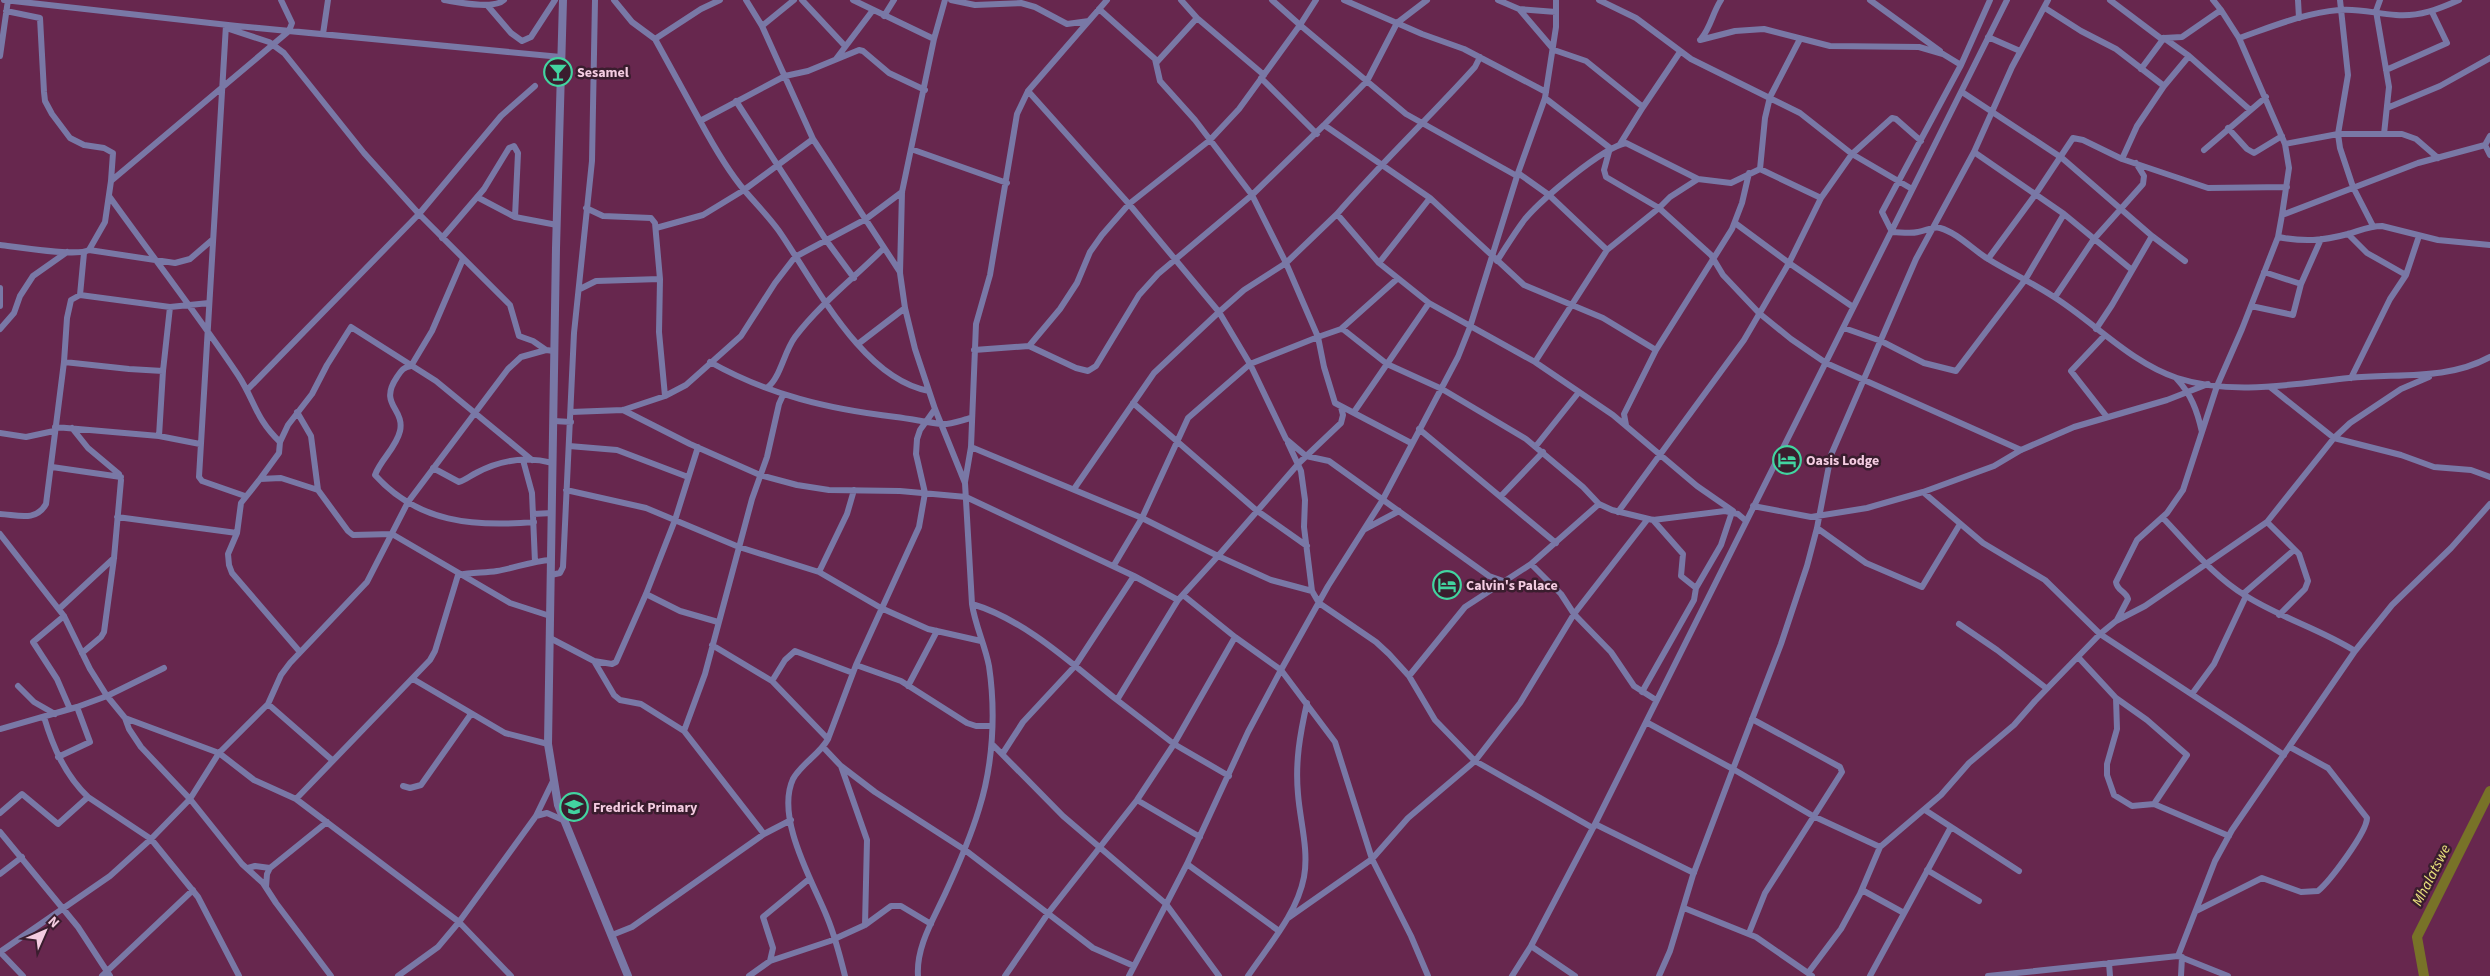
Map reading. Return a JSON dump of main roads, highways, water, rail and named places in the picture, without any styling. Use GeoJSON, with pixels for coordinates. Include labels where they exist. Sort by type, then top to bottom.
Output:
{"type":"FeatureCollection","features":[{"type":"Feature","properties":{"kind":"waterway","name":"Mhalatswe"},"geometry":{"type":"LineString","coordinates":[[2424,976],[2417,937],[2490,791]]}},
{"type":"Feature","properties":{"kind":"place","name":"Sesamel"},"geometry":{"type":"Point","coordinates":[558,72]}},
{"type":"Feature","properties":{"kind":"place","name":"Oasis Lodge"},"geometry":{"type":"Point","coordinates":[1787,460]}},
{"type":"Feature","properties":{"kind":"place","name":"Calvin's Palace"},"geometry":{"type":"Point","coordinates":[1447,585]}},
{"type":"Feature","properties":{"kind":"place","name":"Fredrick Primary"},"geometry":{"type":"Point","coordinates":[574,807]}}]}
